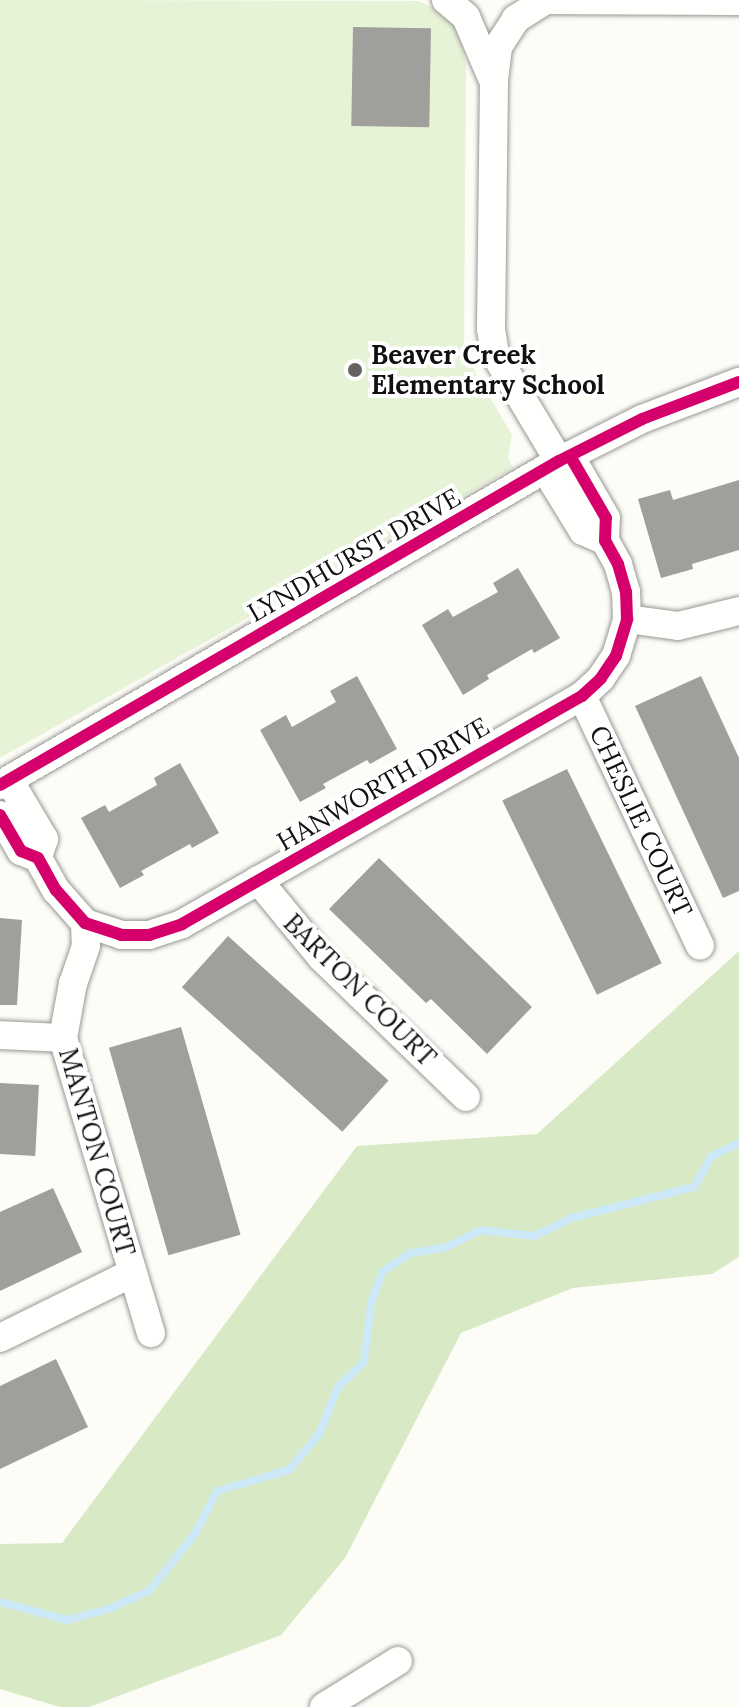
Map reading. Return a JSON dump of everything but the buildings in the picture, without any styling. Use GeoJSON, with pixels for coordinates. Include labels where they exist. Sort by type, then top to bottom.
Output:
{"type":"FeatureCollection","features":[{"type":"Feature","properties":{"kind":"street"},"geometry":{"type":"LineString","coordinates":[[446,0],[466,17],[494,82]]}},
{"type":"Feature","properties":{"kind":"street"},"geometry":{"type":"LineString","coordinates":[[539,0],[739,1]]}},
{"type":"Feature","properties":{"kind":"street","name":"HANWORTH DRIVE"},"geometry":{"type":"LineString","coordinates":[[85,923],[121,935],[149,935],[182,924],[582,696],[601,678],[616,656],[627,619],[626,592],[618,564],[605,541],[583,531],[558,462],[495,354],[491,329],[494,82],[498,47],[506,32],[530,7],[546,0]]}},
{"type":"Feature","properties":{"kind":"street","name":"LYNDHURST DRIVE"},"geometry":{"type":"LineString","coordinates":[[4,782],[558,462],[642,419],[739,382]]}},
{"type":"Feature","properties":{"kind":"street"},"geometry":{"type":"LineString","coordinates":[[627,619],[678,626],[739,611]]}},
{"type":"Feature","properties":{"kind":"street","name":"CHESLIE COURT"},"geometry":{"type":"LineString","coordinates":[[582,696],[700,946]]}},
{"type":"Feature","properties":{"kind":"street"},"geometry":{"type":"LineString","coordinates":[[4,782],[44,839],[38,858]]}},
{"type":"Feature","properties":{"kind":"street"},"geometry":{"type":"LineString","coordinates":[[0,815],[21,851],[38,858],[56,890],[85,923]]}},
{"type":"Feature","properties":{"kind":"street","name":"BARTON COURT"},"geometry":{"type":"LineString","coordinates":[[258,880],[322,958],[466,1097]]}},
{"type":"Feature","properties":{"kind":"street","name":"MANTON COURT"},"geometry":{"type":"LineString","coordinates":[[85,923],[86,946],[73,983],[63,1038],[151,1333]]}},
{"type":"Feature","properties":{"kind":"street"},"geometry":{"type":"LineString","coordinates":[[0,1035],[63,1038]]}},
{"type":"Feature","properties":{"kind":"street"},"geometry":{"type":"LineString","coordinates":[[0,1338],[132,1273]]}},
{"type":"Feature","properties":{"kind":"street"},"geometry":{"type":"LineString","coordinates":[[324,1707],[398,1661]]}},
{"type":"Feature","properties":{"kind":"green space","name":"Beaver Creek Elementary School"},"geometry":{"type":"Polygon","coordinates":[[[0,0],[418,1],[444,13],[456,25],[466,63],[464,342],[476,374],[512,435],[508,458],[513,468],[0,758],[0,0]]]}},
{"type":"Feature","properties":{"kind":"green space"},"geometry":{"type":"Polygon","coordinates":[[[739,951],[739,1257],[712,1274],[573,1288],[461,1333],[345,1558],[281,1635],[89,1707],[60,1707],[0,1689],[0,1544],[62,1543],[357,1146],[537,1134],[739,951]]]}},
{"type":"Feature","properties":{"kind":"waterway"},"geometry":{"type":"LineString","coordinates":[[0,1602],[67,1620],[109,1609],[149,1591],[195,1534],[217,1491],[289,1470],[319,1434],[338,1387],[364,1362],[371,1303],[382,1272],[410,1253],[447,1247],[480,1230],[534,1236],[572,1218],[694,1187],[712,1156],[739,1143]]}},
{"type":"Feature","properties":{"kind":"cycle path"},"geometry":{"type":"LineString","coordinates":[[0,785],[559,461],[642,419],[739,382]]}},
{"type":"Feature","properties":{"kind":"cycle path"},"geometry":{"type":"LineString","coordinates":[[0,815],[21,851],[38,858],[56,890],[85,923],[121,935],[149,935],[182,924],[582,696],[601,678],[616,656],[627,619],[626,592],[618,564],[605,541],[606,518],[570,456]]}},
{"type":"Feature","properties":{"kind":"place","name":"Beaver Creek Elementary School"},"geometry":{"type":"Point","coordinates":[355,370]}}]}
